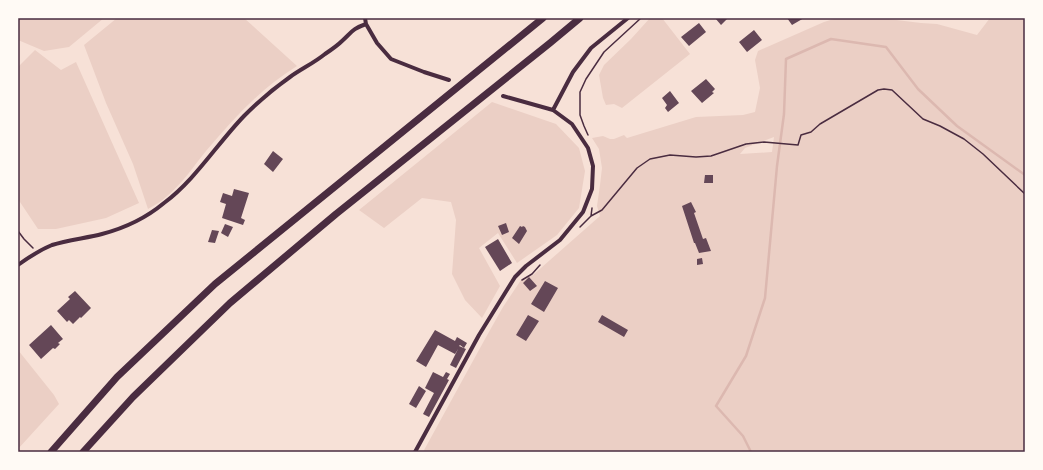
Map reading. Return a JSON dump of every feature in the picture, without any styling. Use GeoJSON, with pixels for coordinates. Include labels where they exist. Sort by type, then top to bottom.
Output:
{"type":"FeatureCollection","features":[{"type":"Feature","properties":{"kind":"highway"},"geometry":{"type":"LineString","coordinates":[[51,452],[117,377],[215,284],[543,18]]}},
{"type":"Feature","properties":{"kind":"highway"},"geometry":{"type":"LineString","coordinates":[[83,452],[133,397],[230,303],[336,214],[580,18]]}},
{"type":"Feature","properties":{"kind":"street"},"geometry":{"type":"LineString","coordinates":[[365,18],[366,24],[376,43],[391,59],[449,80]]}},
{"type":"Feature","properties":{"kind":"street"},"geometry":{"type":"LineString","coordinates":[[553,110],[573,72],[591,48],[628,18]]}},
{"type":"Feature","properties":{"kind":"street"},"geometry":{"type":"LineString","coordinates":[[18,264],[38,252],[54,245],[118,229],[151,213],[166,202],[187,182],[242,118],[261,99],[288,78],[325,54],[357,27],[366,24]]}},
{"type":"Feature","properties":{"kind":"street"},"geometry":{"type":"LineString","coordinates":[[415,452],[479,335],[515,277],[526,266],[560,240],[583,212],[592,189],[592,160],[588,148],[572,124],[553,110],[502,96]]}},
{"type":"Feature","properties":{"kind":"path"},"geometry":{"type":"LineString","coordinates":[[590,138],[580,114],[580,92],[586,79],[604,52],[641,18]]}},
{"type":"Feature","properties":{"kind":"path"},"geometry":{"type":"LineString","coordinates":[[576,231],[591,216],[602,210],[637,168],[650,158],[670,155],[696,157],[711,156],[746,144],[764,142],[798,145],[801,135],[810,132],[820,124],[878,90],[884,89],[892,90],[923,119],[964,139],[983,154],[1025,194]]}},
{"type":"Feature","properties":{"kind":"path"},"geometry":{"type":"LineString","coordinates":[[591,216],[593,203]]}},
{"type":"Feature","properties":{"kind":"path"},"geometry":{"type":"LineString","coordinates":[[18,231],[38,252]]}},
{"type":"Feature","properties":{"kind":"path"},"geometry":{"type":"LineString","coordinates":[[522,280],[532,274],[542,262]]}},
{"type":"Feature","properties":{"kind":"shaded area"},"geometry":{"type":"Polygon","coordinates":[[[18,18],[104,18],[69,47],[44,51],[18,40],[18,18]]]}},
{"type":"Feature","properties":{"kind":"shaded area"},"geometry":{"type":"Polygon","coordinates":[[[117,18],[244,18],[297,66],[259,94],[216,139],[177,187],[162,200],[148,209],[133,164],[106,103],[84,45],[117,18]]]}},
{"type":"Feature","properties":{"kind":"shaded area"},"geometry":{"type":"Polygon","coordinates":[[[650,18],[662,18],[690,54],[622,108],[614,104],[606,105],[603,98],[599,75],[604,65],[650,18]]]}},
{"type":"Feature","properties":{"kind":"shaded area"},"geometry":{"type":"Polygon","coordinates":[[[837,18],[880,18],[937,24],[977,35],[990,18],[1025,18],[1025,452],[423,452],[503,307],[521,280],[533,275],[600,216],[597,206],[602,168],[599,149],[592,138],[603,136],[614,139],[624,135],[627,138],[696,117],[743,115],[755,112],[760,88],[755,60],[758,51],[824,22],[837,18]],[[774,137],[745,148],[740,154],[772,152],[774,137]]]}},
{"type":"Feature","properties":{"kind":"shaded area"},"geometry":{"type":"Polygon","coordinates":[[[35,50],[61,70],[76,62],[139,203],[106,218],[56,229],[38,229],[18,199],[18,67],[35,50]]]}},
{"type":"Feature","properties":{"kind":"shaded area"},"geometry":{"type":"Polygon","coordinates":[[[492,102],[556,124],[579,148],[585,171],[579,208],[557,235],[517,263],[498,233],[479,248],[500,286],[482,318],[465,300],[452,274],[456,220],[451,202],[422,198],[384,228],[359,210],[492,102]]]}},
{"type":"Feature","properties":{"kind":"shaded area"},"geometry":{"type":"Polygon","coordinates":[[[18,350],[54,395],[59,404],[18,449],[18,350]]]}},
{"type":"Feature","properties":{"kind":"building"},"geometry":{"type":"Polygon","coordinates":[[[715,18],[728,18],[721,25],[715,18]]]}},
{"type":"Feature","properties":{"kind":"building"},"geometry":{"type":"Polygon","coordinates":[[[787,18],[804,18],[792,25],[787,18]]]}},
{"type":"Feature","properties":{"kind":"building"},"geometry":{"type":"Polygon","coordinates":[[[699,23],[706,32],[689,46],[681,37],[699,23]]]}},
{"type":"Feature","properties":{"kind":"building"},"geometry":{"type":"Polygon","coordinates":[[[754,30],[762,40],[747,52],[739,42],[754,30]]]}},
{"type":"Feature","properties":{"kind":"building"},"geometry":{"type":"Polygon","coordinates":[[[706,79],[715,89],[712,92],[714,93],[702,103],[691,91],[706,79]]]}},
{"type":"Feature","properties":{"kind":"building"},"geometry":{"type":"Polygon","coordinates":[[[670,91],[679,103],[668,112],[665,108],[667,105],[662,98],[670,91]]]}},
{"type":"Feature","properties":{"kind":"building"},"geometry":{"type":"Polygon","coordinates":[[[273,151],[283,159],[273,172],[264,164],[273,151]]]}},
{"type":"Feature","properties":{"kind":"building"},"geometry":{"type":"Polygon","coordinates":[[[705,175],[713,175],[713,183],[704,183],[705,175]]]}},
{"type":"Feature","properties":{"kind":"building"},"geometry":{"type":"Polygon","coordinates":[[[234,189],[249,193],[241,218],[245,220],[243,225],[222,218],[226,204],[220,202],[223,193],[232,196],[234,189]]]}},
{"type":"Feature","properties":{"kind":"building"},"geometry":{"type":"Polygon","coordinates":[[[691,202],[696,212],[694,213],[703,239],[706,238],[711,251],[699,253],[694,243],[682,206],[691,202]]]}},
{"type":"Feature","properties":{"kind":"building"},"geometry":{"type":"Polygon","coordinates":[[[506,223],[509,232],[502,235],[498,226],[506,223]]]}},
{"type":"Feature","properties":{"kind":"building"},"geometry":{"type":"Polygon","coordinates":[[[225,224],[233,227],[228,237],[221,233],[225,224]]]}},
{"type":"Feature","properties":{"kind":"building"},"geometry":{"type":"Polygon","coordinates":[[[520,226],[525,227],[527,231],[519,244],[512,238],[520,226]]]}},
{"type":"Feature","properties":{"kind":"building"},"geometry":{"type":"Polygon","coordinates":[[[212,230],[219,231],[215,243],[208,242],[212,230]]]}},
{"type":"Feature","properties":{"kind":"building"},"geometry":{"type":"Polygon","coordinates":[[[498,239],[512,263],[500,271],[485,247],[498,239]]]}},
{"type":"Feature","properties":{"kind":"building"},"geometry":{"type":"Polygon","coordinates":[[[702,258],[703,264],[697,265],[697,259],[702,258]]]}},
{"type":"Feature","properties":{"kind":"building"},"geometry":{"type":"Polygon","coordinates":[[[529,277],[537,286],[530,291],[523,283],[529,277]]]}},
{"type":"Feature","properties":{"kind":"building"},"geometry":{"type":"Polygon","coordinates":[[[545,281],[558,288],[544,312],[531,304],[545,281]]]}},
{"type":"Feature","properties":{"kind":"building"},"geometry":{"type":"Polygon","coordinates":[[[75,291],[91,308],[73,324],[69,320],[67,322],[57,311],[70,299],[68,297],[75,291]]]}},
{"type":"Feature","properties":{"kind":"building"},"geometry":{"type":"Polygon","coordinates":[[[528,315],[539,321],[526,341],[516,335],[528,315]]]}},
{"type":"Feature","properties":{"kind":"building"},"geometry":{"type":"Polygon","coordinates":[[[602,315],[628,330],[624,337],[598,322],[602,315]]]}},
{"type":"Feature","properties":{"kind":"building"},"geometry":{"type":"Polygon","coordinates":[[[51,325],[63,339],[58,343],[60,344],[55,349],[53,348],[41,359],[29,345],[51,325]]]}},
{"type":"Feature","properties":{"kind":"building"},"geometry":{"type":"Polygon","coordinates":[[[435,330],[455,341],[457,337],[467,343],[464,348],[460,345],[459,346],[466,349],[456,368],[450,365],[458,349],[455,354],[438,345],[426,367],[416,361],[435,330]]]}},
{"type":"Feature","properties":{"kind":"building"},"geometry":{"type":"Polygon","coordinates":[[[433,372],[443,377],[446,372],[450,374],[447,379],[449,380],[429,417],[423,414],[434,393],[425,388],[433,372]]]}},
{"type":"Feature","properties":{"kind":"building"},"geometry":{"type":"Polygon","coordinates":[[[419,386],[426,391],[416,408],[409,404],[419,386]]]}},
{"type":"Feature","properties":{"kind":"waterway"},"geometry":{"type":"LineString","coordinates":[[751,452],[743,436],[716,406],[746,356],[765,298],[777,166],[784,114],[786,59],[831,39],[886,47],[918,89],[957,126],[1025,175]]}}]}
